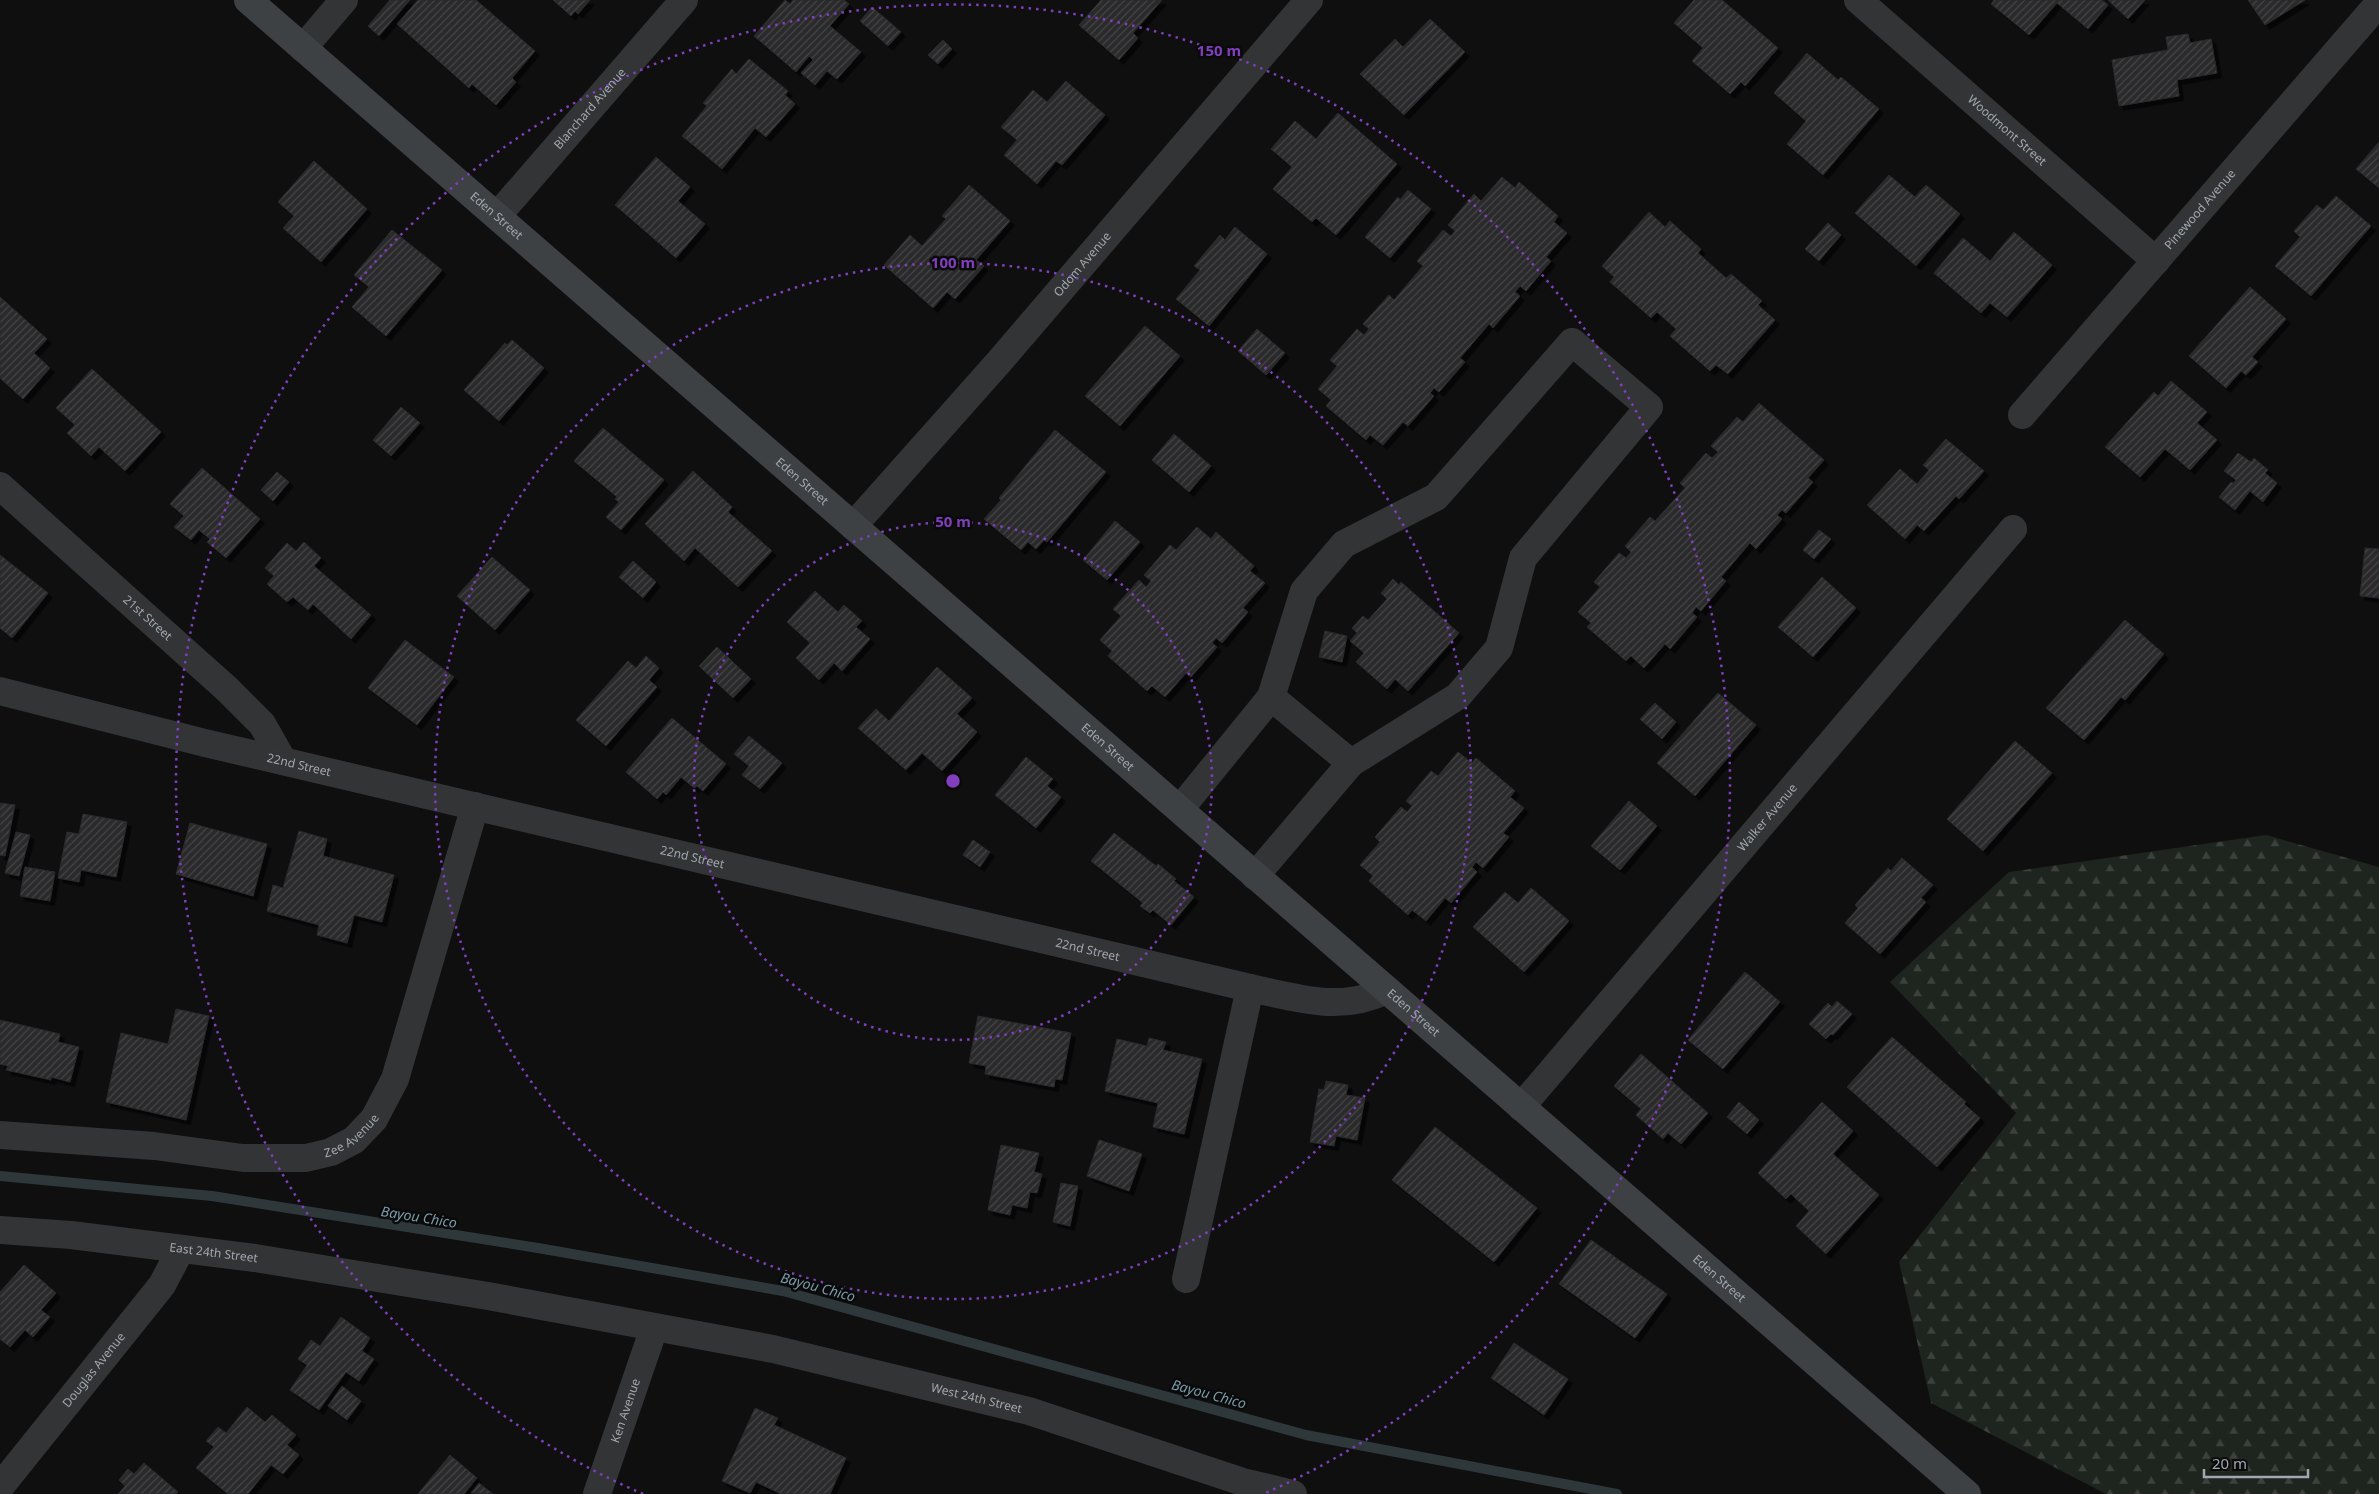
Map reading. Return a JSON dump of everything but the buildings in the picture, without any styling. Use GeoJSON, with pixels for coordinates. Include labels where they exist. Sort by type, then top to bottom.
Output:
{"type":"FeatureCollection","features":[{"type":"Feature","properties":{"kind":"street","name":"Eden Street"},"geometry":{"type":"LineString","coordinates":[[248,0],[1967,1494]]}},
{"type":"Feature","properties":{"kind":"street"},"geometry":{"type":"LineString","coordinates":[[303,48],[344,0]]}},
{"type":"Feature","properties":{"kind":"street","name":"Blanchard Avenue"},"geometry":{"type":"LineString","coordinates":[[498,216],[684,0]]}},
{"type":"Feature","properties":{"kind":"street","name":"Odom Avenue"},"geometry":{"type":"LineString","coordinates":[[853,526],[998,363],[1309,0]]}},
{"type":"Feature","properties":{"kind":"street","name":"Woodmont Street"},"geometry":{"type":"LineString","coordinates":[[1858,0],[2156,261]]}},
{"type":"Feature","properties":{"kind":"street","name":"Pinewood Avenue"},"geometry":{"type":"LineString","coordinates":[[2022,415],[2379,3]]}},
{"type":"Feature","properties":{"kind":"street"},"geometry":{"type":"LineString","coordinates":[[1180,809],[1271,697],[1304,591],[1344,544],[1436,498],[1572,342],[1649,407],[1522,558],[1499,648],[1458,696],[1351,763],[1255,876]]}},
{"type":"Feature","properties":{"kind":"street","name":"21st Street"},"geometry":{"type":"LineString","coordinates":[[0,486],[228,689],[262,724],[283,760]]}},
{"type":"Feature","properties":{"kind":"street","name":"Walker Avenue"},"geometry":{"type":"LineString","coordinates":[[1521,1106],[2013,529]]}},
{"type":"Feature","properties":{"kind":"street","name":"22nd Street"},"geometry":{"type":"LineString","coordinates":[[0,691],[475,806],[1250,988],[1323,1003],[1338,1003],[1374,996],[1387,990]]}},
{"type":"Feature","properties":{"kind":"street"},"geometry":{"type":"LineString","coordinates":[[1271,697],[1351,763]]}},
{"type":"Feature","properties":{"kind":"street","name":"Zee Avenue"},"geometry":{"type":"LineString","coordinates":[[0,1135],[154,1146],[243,1158],[306,1158],[331,1152],[354,1140],[374,1120],[395,1079],[475,806]]}},
{"type":"Feature","properties":{"kind":"street"},"geometry":{"type":"LineString","coordinates":[[1186,1279],[1250,988]]}},
{"type":"Feature","properties":{"kind":"street","name":"East 24th Street"},"geometry":{"type":"LineString","coordinates":[[0,1230],[70,1235],[255,1258],[425,1286],[654,1328]]}},
{"type":"Feature","properties":{"kind":"street","name":"Douglas Avenue"},"geometry":{"type":"LineString","coordinates":[[0,1487],[162,1285],[181,1249]]}},
{"type":"Feature","properties":{"kind":"street","name":"West 24th Street"},"geometry":{"type":"LineString","coordinates":[[654,1328],[773,1349],[1029,1411],[1240,1488],[1292,1494]]}},
{"type":"Feature","properties":{"kind":"street","name":"Ken Avenue"},"geometry":{"type":"LineString","coordinates":[[597,1494],[654,1328]]}},
{"type":"Feature","properties":{"kind":"green space"},"geometry":{"type":"Polygon","coordinates":[[[2266,835],[2379,867],[2379,1494],[2106,1494],[1931,1403],[1899,1262],[2016,1113],[1890,982],[2009,872],[2266,835]]]}},
{"type":"Feature","properties":{"kind":"waterway","name":"Bayou Chico"},"geometry":{"type":"LineString","coordinates":[[0,1176],[212,1196],[538,1248],[783,1291],[1306,1435],[1617,1494]]}}]}
